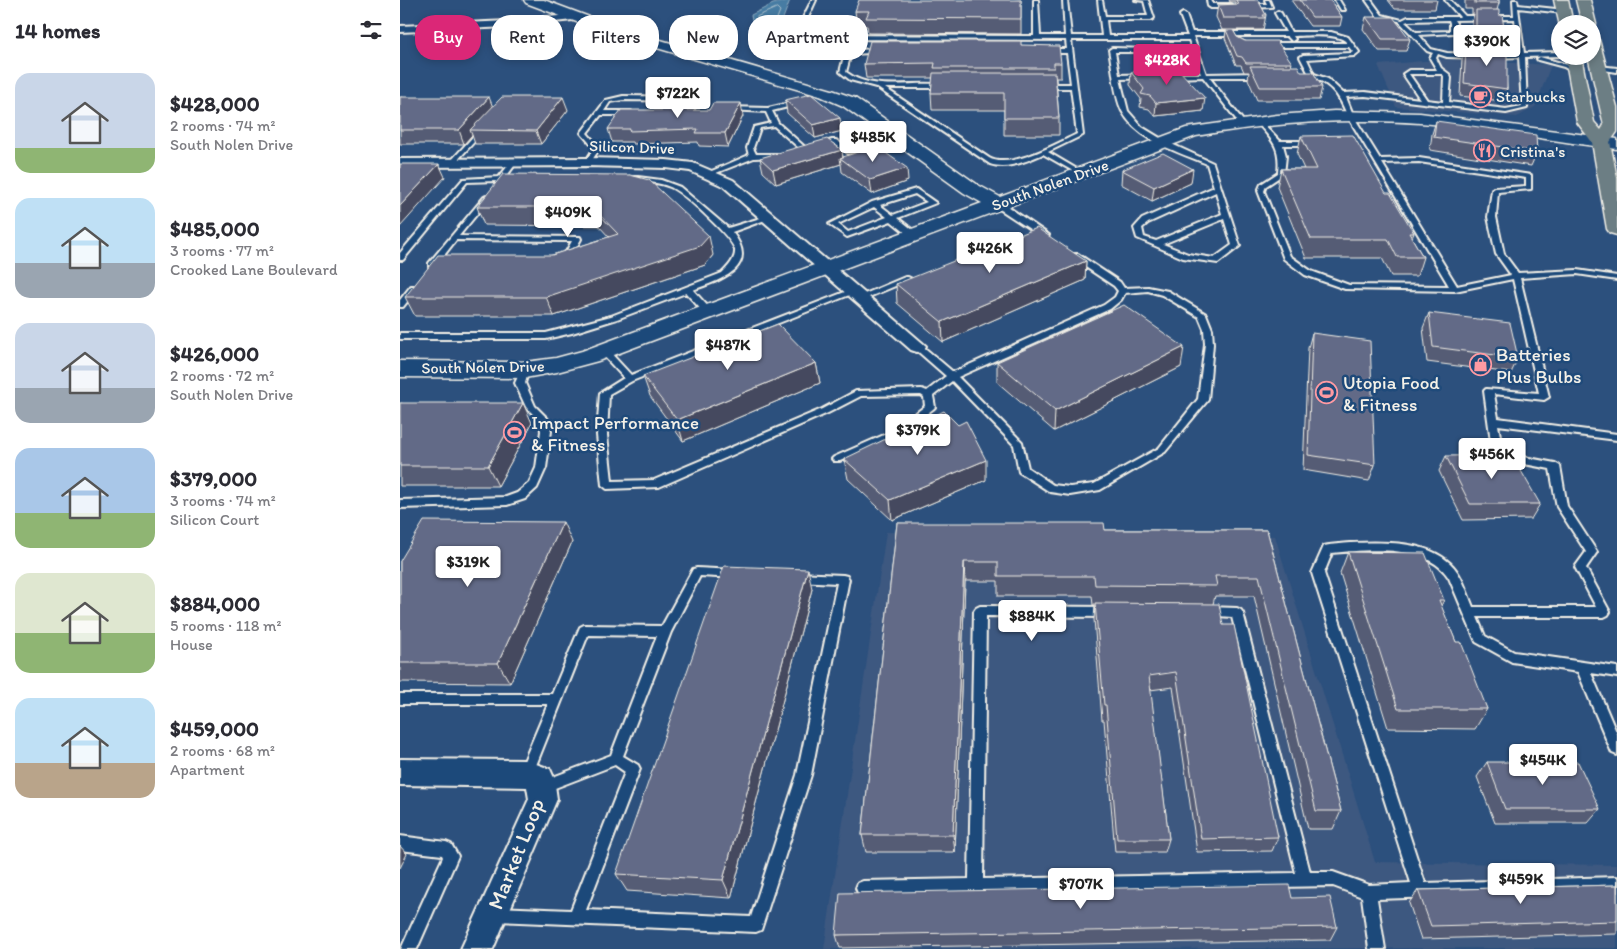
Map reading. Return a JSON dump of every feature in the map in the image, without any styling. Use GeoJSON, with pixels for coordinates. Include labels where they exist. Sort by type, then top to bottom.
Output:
{"type":"FeatureCollection","features":[{"type":"Feature","properties":{"kind":"main road"},"geometry":{"type":"LineString","coordinates":[[1583,0],[1587,15]]}},
{"type":"Feature","properties":{"kind":"main road"},"geometry":{"type":"LineString","coordinates":[[1574,65],[1586,122],[1609,143]]}},
{"type":"Feature","properties":{"kind":"main road"},"geometry":{"type":"LineString","coordinates":[[1598,65],[1613,125],[1609,143],[1617,229]]}},
{"type":"Feature","properties":{"kind":"street"},"geometry":{"type":"LineString","coordinates":[[531,0],[573,15]]}},
{"type":"Feature","properties":{"kind":"street"},"geometry":{"type":"LineString","coordinates":[[400,29],[508,24],[573,18]]}},
{"type":"Feature","properties":{"kind":"street"},"geometry":{"type":"LineString","coordinates":[[659,44],[826,93],[849,102],[963,184],[998,204]]}},
{"type":"Feature","properties":{"kind":"street","name":"South Nolen Drive"},"geometry":{"type":"LineString","coordinates":[[400,369],[525,370],[557,365],[604,351],[826,270],[1192,132],[1291,117],[1420,118],[1609,143]]}},
{"type":"Feature","properties":{"kind":"street","name":"Silicon Drive"},"geometry":{"type":"LineString","coordinates":[[400,163],[588,162],[666,164],[693,167],[728,183],[826,270],[917,346]]}},
{"type":"Feature","properties":{"kind":"street","name":"Market Loop"},"geometry":{"type":"LineString","coordinates":[[401,774],[533,780],[543,799],[477,949]]}},
{"type":"Feature","properties":{"kind":"lane"},"geometry":{"type":"LineString","coordinates":[[814,0],[798,34],[804,37],[1105,38],[1235,34],[1339,35],[1346,38],[1356,52],[1352,55],[1302,57]]}},
{"type":"Feature","properties":{"kind":"lane"},"geometry":{"type":"LineString","coordinates":[[1036,0],[1038,38]]}},
{"type":"Feature","properties":{"kind":"lane"},"geometry":{"type":"LineString","coordinates":[[878,86],[985,159],[996,164],[1006,164],[1044,152],[1080,135],[1068,38],[1066,0]]}},
{"type":"Feature","properties":{"kind":"lane"},"geometry":{"type":"LineString","coordinates":[[1100,0],[1105,38]]}},
{"type":"Feature","properties":{"kind":"lane"},"geometry":{"type":"LineString","coordinates":[[1103,18],[1151,18],[1146,0],[1137,0]]}},
{"type":"Feature","properties":{"kind":"lane"},"geometry":{"type":"LineString","coordinates":[[1209,0],[1211,6],[1270,6],[1267,0]]}},
{"type":"Feature","properties":{"kind":"lane"},"geometry":{"type":"LineString","coordinates":[[1337,0],[1343,9]]}},
{"type":"Feature","properties":{"kind":"lane"},"geometry":{"type":"LineString","coordinates":[[1368,0],[1380,16],[1402,20],[1518,17]]}},
{"type":"Feature","properties":{"kind":"lane"},"geometry":{"type":"LineString","coordinates":[[1447,0],[1464,18]]}},
{"type":"Feature","properties":{"kind":"lane"},"geometry":{"type":"LineString","coordinates":[[1342,94],[1365,94],[1506,110],[1525,108],[1522,54],[1516,3],[1563,12]]}},
{"type":"Feature","properties":{"kind":"lane"},"geometry":{"type":"LineString","coordinates":[[1278,13],[1312,75]]}},
{"type":"Feature","properties":{"kind":"lane"},"geometry":{"type":"LineString","coordinates":[[1183,15],[1204,75],[1250,122],[1279,143],[1284,156],[1281,174],[1263,185],[1261,191],[1287,257],[1308,273],[1348,287],[1455,290],[1516,276],[1577,272],[1617,278]]}},
{"type":"Feature","properties":{"kind":"lane"},"geometry":{"type":"LineString","coordinates":[[1415,34],[1452,32],[1453,23],[1450,18]]}},
{"type":"Feature","properties":{"kind":"lane"},"geometry":{"type":"LineString","coordinates":[[1402,20],[1403,25],[1415,34],[1429,50],[1436,53],[1460,56],[1551,54]]}},
{"type":"Feature","properties":{"kind":"lane"},"geometry":{"type":"LineString","coordinates":[[1235,34],[1239,43]]}},
{"type":"Feature","properties":{"kind":"lane"},"geometry":{"type":"LineString","coordinates":[[1258,45],[1352,45]]}},
{"type":"Feature","properties":{"kind":"lane"},"geometry":{"type":"LineString","coordinates":[[1157,76],[1149,50],[1112,50],[1125,111],[1139,127],[1164,142],[1210,163],[1218,188],[1226,215],[1236,246],[1215,261],[1186,256],[1141,238],[1138,228],[1145,221],[1218,188]]}},
{"type":"Feature","properties":{"kind":"lane"},"geometry":{"type":"LineString","coordinates":[[886,51],[860,52],[846,56],[843,72],[852,79],[878,86],[956,86]]}},
{"type":"Feature","properties":{"kind":"lane"},"geometry":{"type":"LineString","coordinates":[[1041,51],[1070,51]]}},
{"type":"Feature","properties":{"kind":"lane"},"geometry":{"type":"LineString","coordinates":[[1436,53],[1433,58],[1439,70],[1444,72],[1448,78],[1446,104]]}},
{"type":"Feature","properties":{"kind":"lane"},"geometry":{"type":"LineString","coordinates":[[1522,54],[1551,61]]}},
{"type":"Feature","properties":{"kind":"lane"},"geometry":{"type":"LineString","coordinates":[[1599,68],[1617,70]]}},
{"type":"Feature","properties":{"kind":"lane"},"geometry":{"type":"LineString","coordinates":[[1425,101],[1406,74],[1409,72],[1444,72]]}},
{"type":"Feature","properties":{"kind":"lane"},"geometry":{"type":"LineString","coordinates":[[1118,76],[1273,75]]}},
{"type":"Feature","properties":{"kind":"lane"},"geometry":{"type":"LineString","coordinates":[[1302,75],[1312,75],[1326,80],[1342,94],[1351,117],[1455,290]]}},
{"type":"Feature","properties":{"kind":"lane"},"geometry":{"type":"LineString","coordinates":[[1034,86],[1073,86]]}},
{"type":"Feature","properties":{"kind":"lane"},"geometry":{"type":"LineString","coordinates":[[588,162],[597,148],[584,133],[608,101],[624,98],[697,99],[689,113],[669,113]]}},
{"type":"Feature","properties":{"kind":"lane"},"geometry":{"type":"LineString","coordinates":[[730,108],[768,110],[798,103]]}},
{"type":"Feature","properties":{"kind":"lane"},"geometry":{"type":"LineString","coordinates":[[768,110],[775,124],[804,149]]}},
{"type":"Feature","properties":{"kind":"lane"},"geometry":{"type":"LineString","coordinates":[[599,113],[639,113]]}},
{"type":"Feature","properties":{"kind":"lane"},"geometry":{"type":"LineString","coordinates":[[452,163],[489,122]]}},
{"type":"Feature","properties":{"kind":"lane"},"geometry":{"type":"LineString","coordinates":[[753,156],[750,148],[757,127],[775,124]]}},
{"type":"Feature","properties":{"kind":"lane"},"geometry":{"type":"LineString","coordinates":[[710,174],[753,156],[778,156],[834,140],[850,152]]}},
{"type":"Feature","properties":{"kind":"lane"},"geometry":{"type":"LineString","coordinates":[[1357,142],[1366,142]]}},
{"type":"Feature","properties":{"kind":"lane"},"geometry":{"type":"LineString","coordinates":[[1279,143],[1318,143]]}},
{"type":"Feature","properties":{"kind":"lane"},"geometry":{"type":"LineString","coordinates":[[1044,152],[1080,173]]}},
{"type":"Feature","properties":{"kind":"lane"},"geometry":{"type":"LineString","coordinates":[[1378,161],[1419,160],[1529,176],[1529,188],[1495,190],[1492,217],[1500,254],[1516,276],[1544,398],[1489,391],[1498,456],[1555,466],[1562,507],[1592,552],[1580,567],[1604,612],[1470,612]]}},
{"type":"Feature","properties":{"kind":"lane"},"geometry":{"type":"LineString","coordinates":[[495,186],[514,162]]}},
{"type":"Feature","properties":{"kind":"lane"},"geometry":{"type":"LineString","coordinates":[[400,258],[465,180],[525,179]]}},
{"type":"Feature","properties":{"kind":"lane"},"geometry":{"type":"LineString","coordinates":[[400,336],[546,336],[588,326],[725,275],[735,264],[740,251],[735,240],[678,188],[669,183],[651,179],[622,179]]}},
{"type":"Feature","properties":{"kind":"lane"},"geometry":{"type":"LineString","coordinates":[[916,191],[932,203],[847,235],[833,224],[875,204],[916,191]]}},
{"type":"Feature","properties":{"kind":"lane"},"geometry":{"type":"LineString","coordinates":[[429,269],[489,194]]}},
{"type":"Feature","properties":{"kind":"lane"},"geometry":{"type":"LineString","coordinates":[[875,204],[915,236]]}},
{"type":"Feature","properties":{"kind":"lane"},"geometry":{"type":"LineString","coordinates":[[998,204],[1050,239]]}},
{"type":"Feature","properties":{"kind":"lane"},"geometry":{"type":"LineString","coordinates":[[1156,244],[1226,215]]}},
{"type":"Feature","properties":{"kind":"lane"},"geometry":{"type":"LineString","coordinates":[[726,231],[767,218]]}},
{"type":"Feature","properties":{"kind":"lane"},"geometry":{"type":"LineString","coordinates":[[1026,232],[1034,229]]}},
{"type":"Feature","properties":{"kind":"lane"},"geometry":{"type":"LineString","coordinates":[[454,238],[577,239],[566,260],[556,260]]}},
{"type":"Feature","properties":{"kind":"lane"},"geometry":{"type":"LineString","coordinates":[[1065,249],[1117,284],[1122,291]]}},
{"type":"Feature","properties":{"kind":"lane"},"geometry":{"type":"LineString","coordinates":[[435,262],[444,262]]}},
{"type":"Feature","properties":{"kind":"lane"},"geometry":{"type":"LineString","coordinates":[[920,275],[856,295],[630,379],[605,393],[602,435],[607,485],[655,484],[825,411],[858,393],[922,392],[928,395]]}},
{"type":"Feature","properties":{"kind":"lane"},"geometry":{"type":"LineString","coordinates":[[400,305],[418,284]]}},
{"type":"Feature","properties":{"kind":"lane"},"geometry":{"type":"LineString","coordinates":[[687,289],[709,313]]}},
{"type":"Feature","properties":{"kind":"lane"},"geometry":{"type":"LineString","coordinates":[[917,346],[952,376],[1019,444],[1023,470],[1050,488],[1070,491],[1096,487],[1162,450],[1204,400],[1209,344],[1208,329],[1203,316],[1165,293],[1148,289],[1122,291]]}},
{"type":"Feature","properties":{"kind":"lane"},"geometry":{"type":"LineString","coordinates":[[928,395],[952,376],[1107,307],[1118,298],[1122,291]]}},
{"type":"Feature","properties":{"kind":"lane"},"geometry":{"type":"LineString","coordinates":[[604,351],[630,379]]}},
{"type":"Feature","properties":{"kind":"lane"},"geometry":{"type":"LineString","coordinates":[[400,504],[490,503],[507,501],[521,496],[533,485],[541,468],[546,431],[543,419],[526,407],[520,383],[525,370]]}},
{"type":"Feature","properties":{"kind":"lane"},"geometry":{"type":"LineString","coordinates":[[837,459],[896,433],[930,407],[928,395]]}},
{"type":"Feature","properties":{"kind":"lane"},"geometry":{"type":"LineString","coordinates":[[1493,421],[1617,437]]}},
{"type":"Feature","properties":{"kind":"lane"},"geometry":{"type":"LineString","coordinates":[[1420,890],[1318,574],[1328,549],[1378,546],[1424,552],[1448,567],[1470,612],[1480,639],[1512,657],[1617,672]]}},
{"type":"Feature","properties":{"kind":"lane"},"geometry":{"type":"LineString","coordinates":[[616,760],[664,630],[697,572],[745,574]]}},
{"type":"Feature","properties":{"kind":"lane"},"geometry":{"type":"LineString","coordinates":[[492,914],[756,924],[804,775],[843,579],[784,576]]}},
{"type":"Feature","properties":{"kind":"lane"},"geometry":{"type":"LineString","coordinates":[[976,886],[980,612],[1118,612]]}},
{"type":"Feature","properties":{"kind":"lane"},"geometry":{"type":"LineString","coordinates":[[1197,612],[1237,612],[1305,879]]}},
{"type":"Feature","properties":{"kind":"lane"},"geometry":{"type":"LineString","coordinates":[[576,917],[633,769],[616,760],[533,780],[556,699],[584,630],[664,630]]}},
{"type":"Feature","properties":{"kind":"lane"},"geometry":{"type":"LineString","coordinates":[[1583,668],[1617,749]]}},
{"type":"Feature","properties":{"kind":"lane"},"geometry":{"type":"LineString","coordinates":[[400,699],[556,699]]}},
{"type":"Feature","properties":{"kind":"lane"},"geometry":{"type":"LineString","coordinates":[[400,843],[446,849],[451,856],[410,949]]}},
{"type":"Feature","properties":{"kind":"lane"},"geometry":{"type":"LineString","coordinates":[[863,888],[1333,879],[1369,892],[1617,884]]}},
{"type":"Feature","properties":{"kind":"lane"},"geometry":{"type":"LineString","coordinates":[[1369,892],[1377,949]]}},
{"type":"Feature","properties":{"kind":"shaded area"},"geometry":{"type":"Polygon","coordinates":[[[1447,59],[1551,65],[1535,107],[1517,117],[1396,107],[1378,65],[1447,59]]]}},
{"type":"Feature","properties":{"kind":"shaded area"},"geometry":{"type":"Polygon","coordinates":[[[886,532],[1275,536],[1375,862],[1617,865],[1617,948],[824,949],[886,532]]]}},
{"type":"Feature","properties":{"kind":"water"},"geometry":{"type":"Polygon","coordinates":[[[790,0],[784,15],[751,15],[773,4],[790,0]]]}},
{"type":"Feature","properties":{"kind":"building"},"geometry":{"type":"Polygon","coordinates":[[[859,0],[1021,0],[1021,19],[868,18],[869,11],[855,11],[859,0]]]}},
{"type":"Feature","properties":{"kind":"building"},"geometry":{"type":"Polygon","coordinates":[[[1236,0],[1258,0],[1266,15],[1263,15],[1265,18],[1223,18],[1218,5],[1238,4],[1236,0]]]}},
{"type":"Feature","properties":{"kind":"building"},"geometry":{"type":"Polygon","coordinates":[[[1300,0],[1330,0],[1342,17],[1312,17],[1300,0]]]}},
{"type":"Feature","properties":{"kind":"building"},"geometry":{"type":"Polygon","coordinates":[[[1475,0],[1499,0],[1499,3],[1475,3],[1475,0]]]}},
{"type":"Feature","properties":{"kind":"building"},"geometry":{"type":"Polygon","coordinates":[[[1476,10],[1499,10],[1499,15],[1502,15],[1506,40],[1467,41],[1467,29],[1476,29],[1476,10]]]}},
{"type":"Feature","properties":{"kind":"building"},"geometry":{"type":"Polygon","coordinates":[[[1366,17],[1393,17],[1410,39],[1382,39],[1366,17]]]}},
{"type":"Feature","properties":{"kind":"building"},"geometry":{"type":"Polygon","coordinates":[[[1226,30],[1233,30],[1237,37],[1245,41],[1277,41],[1292,63],[1246,63],[1242,57],[1237,56],[1226,30]]]}},
{"type":"Feature","properties":{"kind":"building"},"geometry":{"type":"Polygon","coordinates":[[[870,41],[1021,41],[1021,45],[1059,46],[1061,63],[1054,63],[1054,68],[934,68],[935,63],[864,64],[865,60],[868,60],[870,41]]]}},
{"type":"Feature","properties":{"kind":"building"},"geometry":{"type":"Polygon","coordinates":[[[1507,46],[1507,89],[1464,83],[1466,48],[1507,46]]]}},
{"type":"Feature","properties":{"kind":"building"},"geometry":{"type":"Polygon","coordinates":[[[1250,66],[1298,66],[1301,72],[1313,72],[1322,87],[1260,87],[1250,66]]]}},
{"type":"Feature","properties":{"kind":"building"},"geometry":{"type":"Polygon","coordinates":[[[1177,68],[1205,98],[1156,103],[1150,96],[1141,94],[1144,89],[1131,72],[1177,68]]]}},
{"type":"Feature","properties":{"kind":"building"},"geometry":{"type":"Polygon","coordinates":[[[933,73],[1055,73],[1059,118],[1004,118],[1004,93],[931,93],[933,73]]]}},
{"type":"Feature","properties":{"kind":"building"},"geometry":{"type":"Polygon","coordinates":[[[811,94],[840,118],[813,125],[785,100],[811,94]]]}},
{"type":"Feature","properties":{"kind":"building"},"geometry":{"type":"Polygon","coordinates":[[[400,97],[489,97],[459,130],[400,130],[400,97]]]}},
{"type":"Feature","properties":{"kind":"building"},"geometry":{"type":"Polygon","coordinates":[[[502,97],[563,97],[536,131],[470,130],[502,97]]]}},
{"type":"Feature","properties":{"kind":"building"},"geometry":{"type":"Polygon","coordinates":[[[713,103],[741,103],[725,133],[696,133],[698,129],[629,131],[630,129],[608,129],[621,110],[709,110],[713,103]]]}},
{"type":"Feature","properties":{"kind":"building"},"geometry":{"type":"Polygon","coordinates":[[[1436,121],[1536,135],[1537,152],[1434,137],[1436,121]]]}},
{"type":"Feature","properties":{"kind":"building"},"geometry":{"type":"Polygon","coordinates":[[[1353,135],[1386,193],[1390,193],[1414,233],[1409,233],[1423,257],[1397,257],[1388,239],[1311,239],[1281,169],[1317,169],[1301,136],[1353,135]]]}},
{"type":"Feature","properties":{"kind":"building"},"geometry":{"type":"Polygon","coordinates":[[[827,139],[842,150],[773,170],[760,158],[827,139]]]}},
{"type":"Feature","properties":{"kind":"building"},"geometry":{"type":"Polygon","coordinates":[[[876,146],[907,168],[870,180],[840,158],[876,146]]]}},
{"type":"Feature","properties":{"kind":"building"},"geometry":{"type":"Polygon","coordinates":[[[1163,153],[1193,169],[1154,187],[1122,170],[1163,153]]]}},
{"type":"Feature","properties":{"kind":"building"},"geometry":{"type":"Polygon","coordinates":[[[400,164],[439,164],[400,206],[400,164]]]}},
{"type":"Feature","properties":{"kind":"building"},"geometry":{"type":"Polygon","coordinates":[[[503,174],[630,175],[649,180],[709,236],[700,246],[546,297],[405,297],[438,255],[552,255],[618,234],[592,207],[477,207],[503,174]]]}},
{"type":"Feature","properties":{"kind":"building"},"geometry":{"type":"Polygon","coordinates":[[[1037,228],[1086,261],[942,322],[896,284],[1037,228]]]}},
{"type":"Feature","properties":{"kind":"building"},"geometry":{"type":"Polygon","coordinates":[[[1124,305],[1184,347],[1055,411],[997,362],[1124,305]]]}},
{"type":"Feature","properties":{"kind":"building"},"geometry":{"type":"Polygon","coordinates":[[[1429,313],[1510,323],[1518,358],[1433,347],[1429,313]]]}},
{"type":"Feature","properties":{"kind":"building"},"geometry":{"type":"Polygon","coordinates":[[[778,324],[816,363],[677,420],[643,376],[778,324]]]}},
{"type":"Feature","properties":{"kind":"building"},"geometry":{"type":"Polygon","coordinates":[[[1312,333],[1370,341],[1375,465],[1308,455],[1312,333]]]}},
{"type":"Feature","properties":{"kind":"building"},"geometry":{"type":"Polygon","coordinates":[[[400,403],[523,403],[488,466],[400,466],[400,403]]]}},
{"type":"Feature","properties":{"kind":"building"},"geometry":{"type":"Polygon","coordinates":[[[944,411],[958,425],[966,421],[986,460],[890,500],[844,459],[944,411]]]}},
{"type":"Feature","properties":{"kind":"building"},"geometry":{"type":"Polygon","coordinates":[[[1512,455],[1540,504],[1470,504],[1446,456],[1512,455]]]}},
{"type":"Feature","properties":{"kind":"building"},"geometry":{"type":"Polygon","coordinates":[[[424,521],[563,522],[498,663],[400,663],[400,561],[424,521]]]}},
{"type":"Feature","properties":{"kind":"building"},"geometry":{"type":"Polygon","coordinates":[[[897,523],[1104,523],[1105,530],[1267,530],[1341,811],[1316,811],[1259,576],[1215,576],[1217,586],[1095,585],[1094,576],[998,576],[998,562],[964,562],[953,835],[862,835],[897,523]]]}},
{"type":"Feature","properties":{"kind":"building"},"geometry":{"type":"Polygon","coordinates":[[[1348,552],[1425,553],[1444,600],[1439,600],[1456,642],[1461,642],[1487,709],[1398,709],[1348,552]]]}},
{"type":"Feature","properties":{"kind":"building"},"geometry":{"type":"Polygon","coordinates":[[[724,566],[808,569],[723,880],[616,874],[724,566]]]}},
{"type":"Feature","properties":{"kind":"building"},"geometry":{"type":"Polygon","coordinates":[[[1095,603],[1219,604],[1223,625],[1234,625],[1278,837],[1201,839],[1176,672],[1149,676],[1169,839],[1117,839],[1095,603]]]}},
{"type":"Feature","properties":{"kind":"building"},"geometry":{"type":"Polygon","coordinates":[[[1487,762],[1578,762],[1600,809],[1505,809],[1487,762]]]}},
{"type":"Feature","properties":{"kind":"building"},"geometry":{"type":"Polygon","coordinates":[[[1289,885],[1292,898],[1330,897],[1337,927],[836,935],[840,893],[1289,885]]]}},
{"type":"Feature","properties":{"kind":"building"},"geometry":{"type":"Polygon","coordinates":[[[1617,885],[1617,921],[1431,926],[1418,890],[1617,885]]]}},
{"type":"Feature","properties":{"kind":"place","name":"Starbucks"},"geometry":{"type":"Point","coordinates":[1480,96]}},
{"type":"Feature","properties":{"kind":"place","name":"Cristina's"},"geometry":{"type":"Point","coordinates":[1484,151]}},
{"type":"Feature","properties":{"kind":"place","name":"Batteries Plus Bulbs"},"geometry":{"type":"Point","coordinates":[1480,365]}},
{"type":"Feature","properties":{"kind":"place","name":"Utopia Food & Fitness"},"geometry":{"type":"Point","coordinates":[1327,393]}},
{"type":"Feature","properties":{"kind":"place","name":"Impact Performance & Fitness"},"geometry":{"type":"Point","coordinates":[515,433]}}]}
